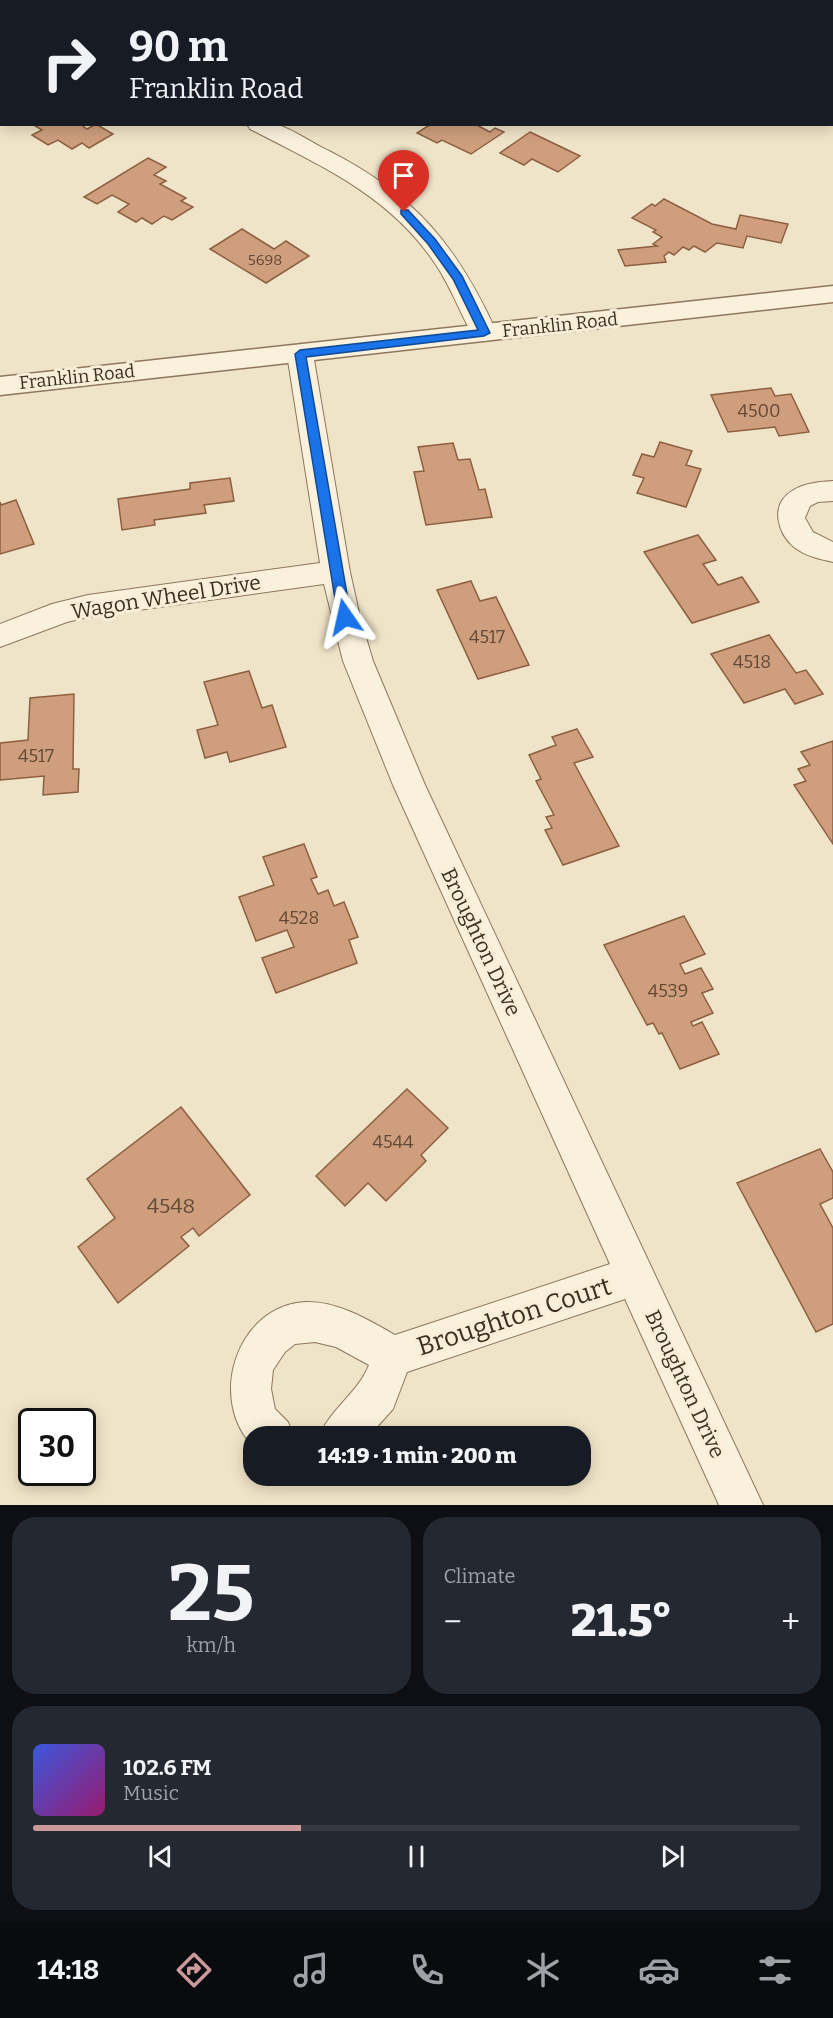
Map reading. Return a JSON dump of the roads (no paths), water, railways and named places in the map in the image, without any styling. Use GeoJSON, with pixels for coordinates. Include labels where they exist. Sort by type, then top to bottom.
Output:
{"type":"FeatureCollection","features":[{"type":"Feature","properties":{"kind":"street"},"geometry":{"type":"LineString","coordinates":[[262,126],[367,183],[394,202],[415,222],[445,259],[466,292],[484,333]]}},
{"type":"Feature","properties":{"kind":"street","name":"Franklin Road"},"geometry":{"type":"LineString","coordinates":[[0,386],[833,294]]}},
{"type":"Feature","properties":{"kind":"street","name":"Broughton Drive"},"geometry":{"type":"LineString","coordinates":[[300,354],[336,572],[345,617],[358,661],[386,734],[741,1505]]}},
{"type":"Feature","properties":{"kind":"street"},"geometry":{"type":"LineString","coordinates":[[833,491],[820,490],[805,494],[795,502],[790,513],[792,526],[800,538],[813,547],[833,552]]}},
{"type":"Feature","properties":{"kind":"street","name":"Wagon Wheel Drive"},"geometry":{"type":"LineString","coordinates":[[0,636],[62,612],[88,606],[336,572]]}},
{"type":"Feature","properties":{"kind":"street","name":"Broughton Court"},"geometry":{"type":"LineString","coordinates":[[265,1426],[255,1413],[251,1395],[251,1372],[266,1339],[281,1329],[302,1322],[322,1323],[393,1356],[634,1276]]}},
{"type":"Feature","properties":{"kind":"street","name":"Broughton Court"},"geometry":{"type":"LineString","coordinates":[[350,1426],[378,1394],[393,1356]]}}]}
